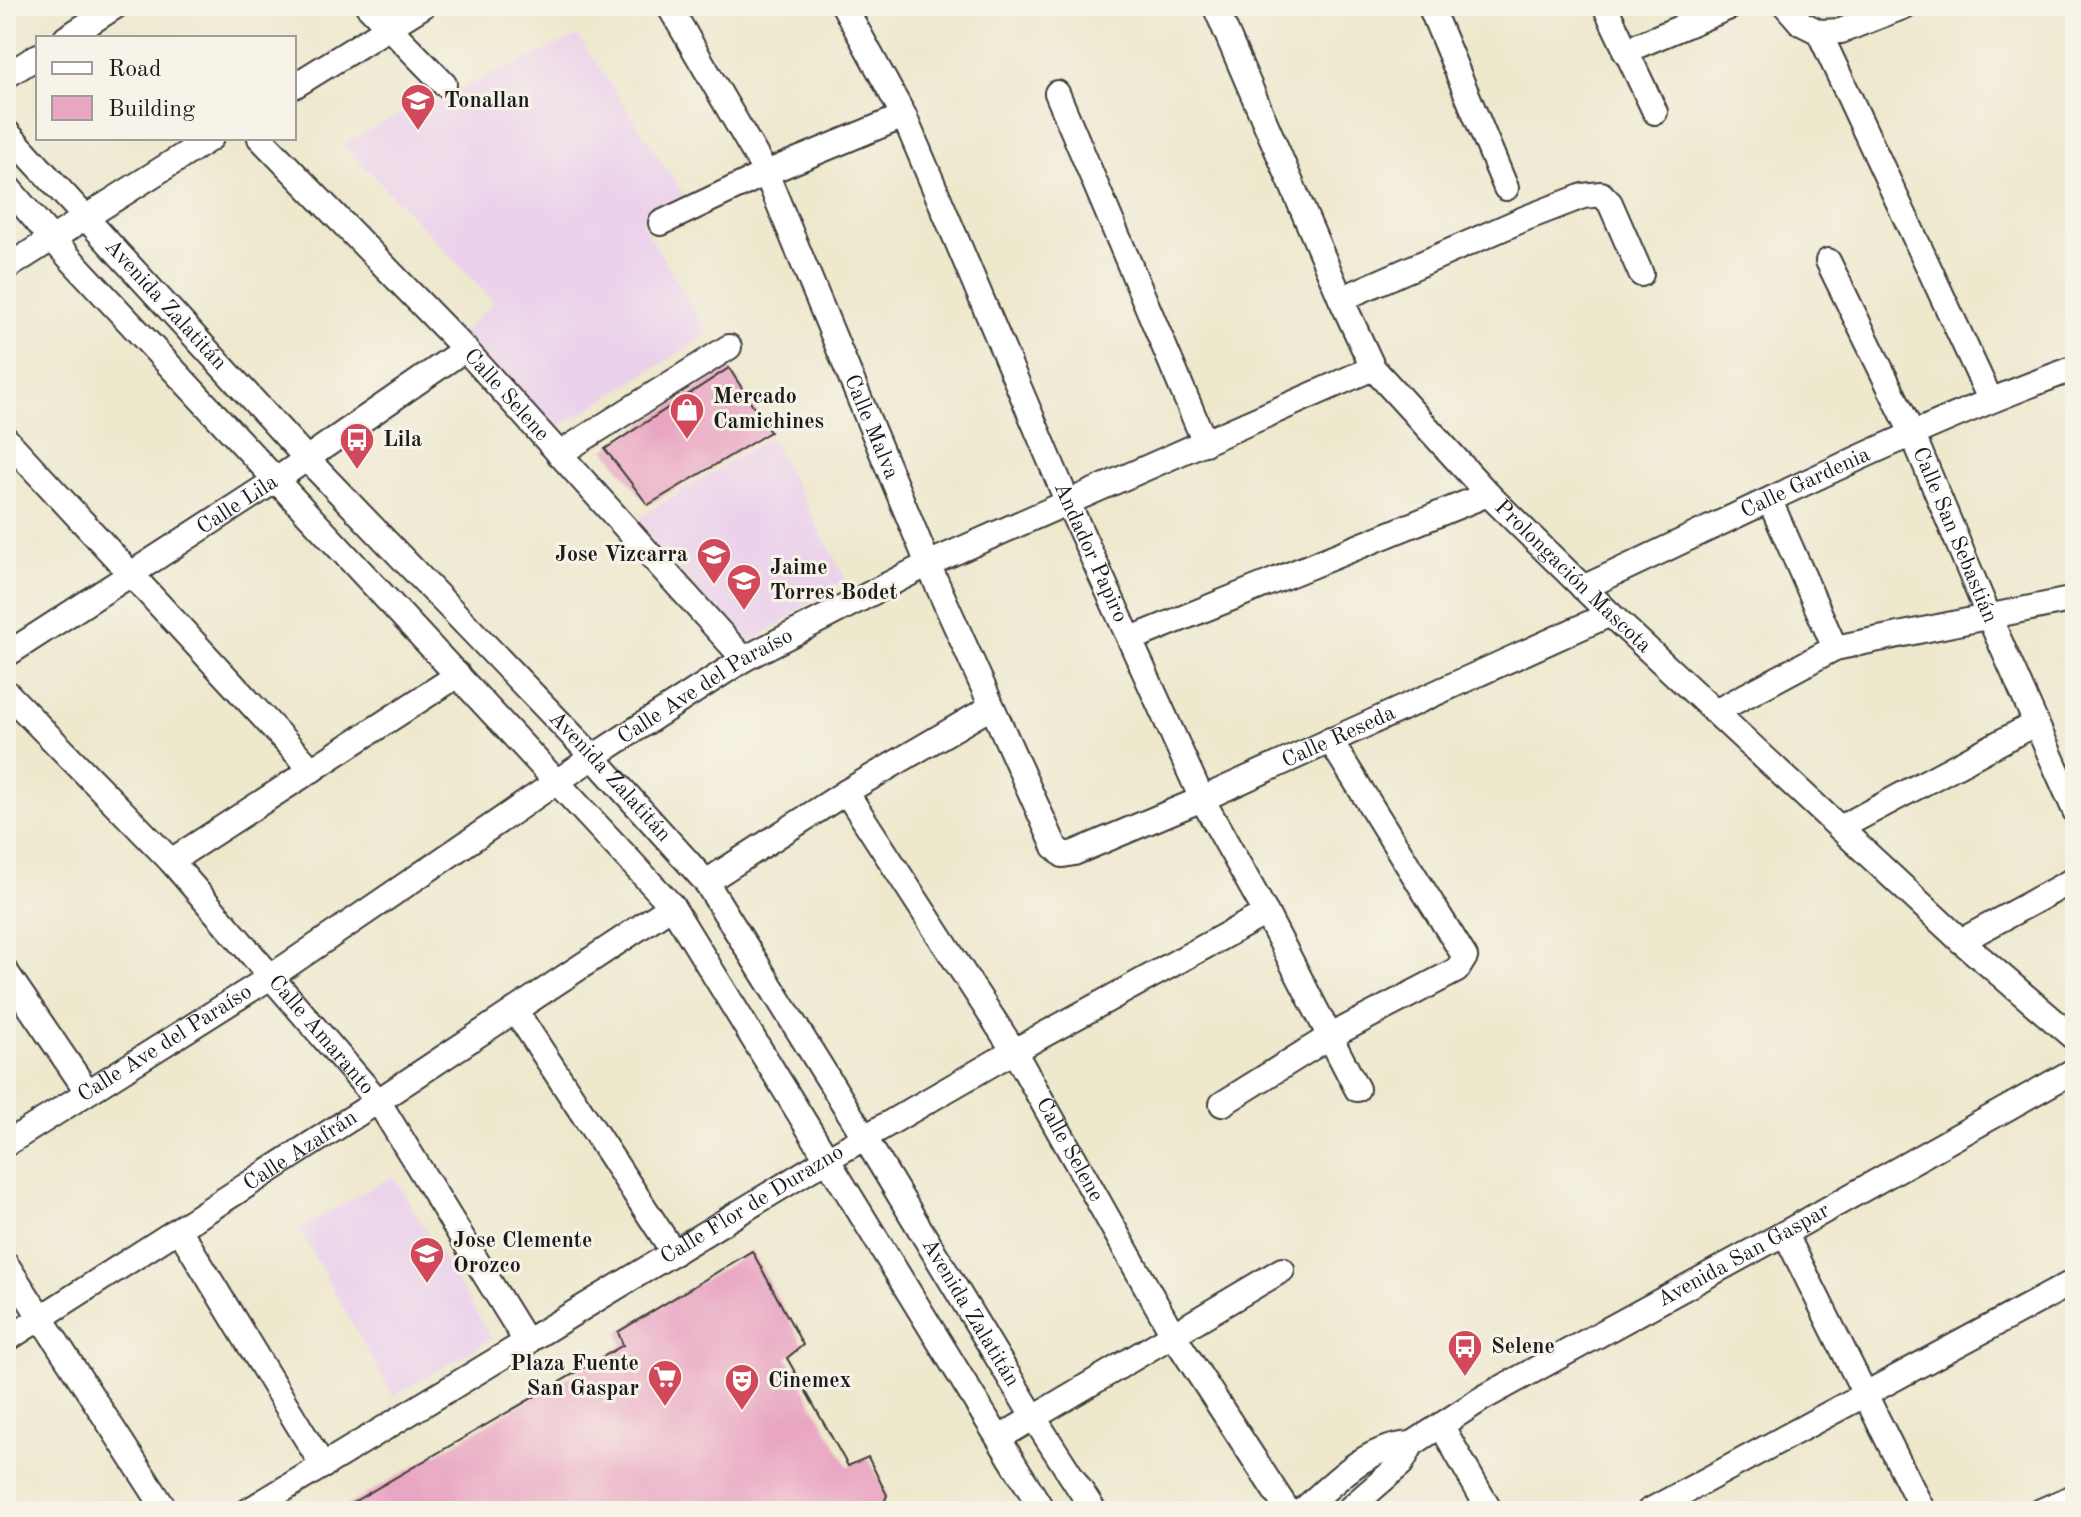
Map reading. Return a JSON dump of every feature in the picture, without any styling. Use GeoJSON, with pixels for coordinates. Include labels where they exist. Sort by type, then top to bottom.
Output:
{"type":"FeatureCollection","features":[{"type":"Feature","properties":{"kind":"street"},"geometry":{"type":"LineString","coordinates":[[69,36],[116,6]]}},
{"type":"Feature","properties":{"kind":"street"},"geometry":{"type":"LineString","coordinates":[[368,6],[444,84]]}},
{"type":"Feature","properties":{"kind":"street"},"geometry":{"type":"LineString","coordinates":[[296,85],[423,6]]}},
{"type":"Feature","properties":{"kind":"street","name":"Calle Malva"},"geometry":{"type":"LineString","coordinates":[[669,6],[766,173],[928,564],[1055,847],[1063,855]]}},
{"type":"Feature","properties":{"kind":"street","name":"Andador Papiro"},"geometry":{"type":"LineString","coordinates":[[844,6],[904,116],[1068,503],[1202,799],[1266,913],[1357,1089]]}},
{"type":"Feature","properties":{"kind":"street"},"geometry":{"type":"LineString","coordinates":[[1430,6],[1506,188]]}},
{"type":"Feature","properties":{"kind":"street"},"geometry":{"type":"LineString","coordinates":[[1605,6],[1655,112]]}},
{"type":"Feature","properties":{"kind":"street"},"geometry":{"type":"LineString","coordinates":[[1625,51],[1732,6]]}},
{"type":"Feature","properties":{"kind":"street"},"geometry":{"type":"LineString","coordinates":[[1786,6],[1801,23],[1819,32],[1841,31],[1905,6]]}},
{"type":"Feature","properties":{"kind":"street","name":"Prolongación Mascota"},"geometry":{"type":"LineString","coordinates":[[1217,7],[1373,368],[1488,494],[1610,614],[1961,941],[2075,1039]]}},
{"type":"Feature","properties":{"kind":"street"},"geometry":{"type":"LineString","coordinates":[[1819,32],[1990,399]]}},
{"type":"Feature","properties":{"kind":"street"},"geometry":{"type":"LineString","coordinates":[[6,76],[36,57]]}},
{"type":"Feature","properties":{"kind":"street"},"geometry":{"type":"LineString","coordinates":[[1057,93],[1205,443]]}},
{"type":"Feature","properties":{"kind":"street"},"geometry":{"type":"LineString","coordinates":[[661,223],[766,173],[904,116]]}},
{"type":"Feature","properties":{"kind":"street","name":"Avenida Zalatitán"},"geometry":{"type":"LineString","coordinates":[[6,131],[307,459],[593,757],[706,882],[1094,1511]]}},
{"type":"Feature","properties":{"kind":"street"},"geometry":{"type":"LineString","coordinates":[[6,268],[208,140]]}},
{"type":"Feature","properties":{"kind":"street","name":"Calle Selene"},"geometry":{"type":"LineString","coordinates":[[262,140],[465,349],[744,659]]}},
{"type":"Feature","properties":{"kind":"street","name":"Avenida Zalatitán"},"geometry":{"type":"LineString","coordinates":[[6,185],[52,239],[672,906],[1043,1511]]}},
{"type":"Feature","properties":{"kind":"street"},"geometry":{"type":"LineString","coordinates":[[1341,299],[1526,218],[1583,196],[1601,194],[1610,203],[1641,274]]}},
{"type":"Feature","properties":{"kind":"street","name":"Calle San Sebastián"},"geometry":{"type":"LineString","coordinates":[[1828,261],[1912,433],[2075,811]]}},
{"type":"Feature","properties":{"kind":"street"},"geometry":{"type":"LineString","coordinates":[[559,454],[729,347]]}},
{"type":"Feature","properties":{"kind":"street","name":"Calle Lila"},"geometry":{"type":"LineString","coordinates":[[6,655],[276,480],[465,349]]}},
{"type":"Feature","properties":{"kind":"street","name":"Calle Ave del Paraíso"},"geometry":{"type":"LineString","coordinates":[[6,1144],[272,976],[593,757],[744,659],[928,564],[1373,368]]}},
{"type":"Feature","properties":{"kind":"street","name":"Calle Gardenia"},"geometry":{"type":"LineString","coordinates":[[1583,588],[1912,433],[1990,399],[2075,368]]}},
{"type":"Feature","properties":{"kind":"street"},"geometry":{"type":"LineString","coordinates":[[6,439],[312,770]]}},
{"type":"Feature","properties":{"kind":"street"},"geometry":{"type":"LineString","coordinates":[[1131,639],[1488,494]]}},
{"type":"Feature","properties":{"kind":"street"},"geometry":{"type":"LineString","coordinates":[[1770,501],[1835,648]]}},
{"type":"Feature","properties":{"kind":"street"},"geometry":{"type":"LineString","coordinates":[[1715,712],[1835,648],[2075,599]]}},
{"type":"Feature","properties":{"kind":"street","name":"Calle Reseda"},"geometry":{"type":"LineString","coordinates":[[1063,855],[1202,799],[1610,614]]}},
{"type":"Feature","properties":{"kind":"street"},"geometry":{"type":"LineString","coordinates":[[171,861],[458,675]]}},
{"type":"Feature","properties":{"kind":"street","name":"Calle Amaranto"},"geometry":{"type":"LineString","coordinates":[[6,692],[171,861],[378,1101],[527,1343]]}},
{"type":"Feature","properties":{"kind":"street"},"geometry":{"type":"LineString","coordinates":[[706,882],[846,792],[991,707]]}},
{"type":"Feature","properties":{"kind":"street"},"geometry":{"type":"LineString","coordinates":[[1840,828],[2036,723]]}},
{"type":"Feature","properties":{"kind":"street"},"geometry":{"type":"LineString","coordinates":[[1222,1104],[1329,1037],[1457,970],[1465,957],[1330,740]]}},
{"type":"Feature","properties":{"kind":"street","name":"Calle Selene"},"geometry":{"type":"LineString","coordinates":[[846,792],[1014,1051],[1174,1336],[1288,1511]]}},
{"type":"Feature","properties":{"kind":"street"},"geometry":{"type":"LineString","coordinates":[[1961,941],[2075,879]]}},
{"type":"Feature","properties":{"kind":"street","name":"Calle Azafrán"},"geometry":{"type":"LineString","coordinates":[[6,1340],[378,1101],[672,906]]}},
{"type":"Feature","properties":{"kind":"street","name":"Calle Flor de Durazno"},"geometry":{"type":"LineString","coordinates":[[248,1511],[829,1158],[1014,1051],[1266,913]]}},
{"type":"Feature","properties":{"kind":"street"},"geometry":{"type":"LineString","coordinates":[[6,972],[87,1091]]}},
{"type":"Feature","properties":{"kind":"street"},"geometry":{"type":"LineString","coordinates":[[515,1010],[674,1253]]}},
{"type":"Feature","properties":{"kind":"street","name":"Avenida San Gaspar"},"geometry":{"type":"LineString","coordinates":[[1347,1511],[1401,1464],[1412,1444],[1483,1398],[2075,1070]]}},
{"type":"Feature","properties":{"kind":"street"},"geometry":{"type":"LineString","coordinates":[[179,1229],[323,1466]]}},
{"type":"Feature","properties":{"kind":"street"},"geometry":{"type":"LineString","coordinates":[[1785,1233],[1923,1511]]}},
{"type":"Feature","properties":{"kind":"street"},"geometry":{"type":"LineString","coordinates":[[6,1264],[166,1511]]}},
{"type":"Feature","properties":{"kind":"street"},"geometry":{"type":"LineString","coordinates":[[999,1438],[1282,1270]]}},
{"type":"Feature","properties":{"kind":"street"},"geometry":{"type":"LineString","coordinates":[[1649,1511],[2075,1281]]}},
{"type":"Feature","properties":{"kind":"street"},"geometry":{"type":"LineString","coordinates":[[1441,1425],[1490,1511]]}},
{"type":"Feature","properties":{"kind":"street","name":"Avenida San Gaspar"},"geometry":{"type":"LineString","coordinates":[[1302,1511],[1362,1460],[1391,1445],[1412,1444]]}},
{"type":"Feature","properties":{"kind":"street"},"geometry":{"type":"LineString","coordinates":[[2041,1511],[2075,1496]]}},
{"type":"Feature","properties":{"kind":"shaded area"},"geometry":{"type":"Polygon","coordinates":[[[578,36],[686,198],[653,212],[641,222],[709,334],[549,434],[460,334],[494,302],[343,144],[411,108],[423,112],[433,108],[441,98],[578,36]]]}},
{"type":"Feature","properties":{"kind":"shaded area"},"geometry":{"type":"Polygon","coordinates":[[[770,437],[845,578],[747,646],[633,521],[770,437]]]}},
{"type":"Feature","properties":{"kind":"shaded area"},"geometry":{"type":"Polygon","coordinates":[[[393,1176],[492,1339],[393,1396],[299,1229],[393,1176]]]}},
{"type":"Feature","properties":{"kind":"building","name":"Mercado Camichines"},"geometry":{"type":"Polygon","coordinates":[[[729,368],[770,432],[648,505],[605,449],[729,368]]]}},
{"type":"Feature","properties":{"kind":"building","name":"Plaza Fuente San Gaspar"},"geometry":{"type":"Polygon","coordinates":[[[752,1251],[803,1345],[787,1358],[848,1466],[868,1457],[887,1495],[881,1511],[338,1511],[623,1345],[618,1332],[752,1251]]]}},
{"type":"Feature","properties":{"kind":"place","name":"Tonallan"},"geometry":{"type":"Point","coordinates":[418,132]}},
{"type":"Feature","properties":{"kind":"place","name":"Mercado Camichines"},"geometry":{"type":"Point","coordinates":[687,441]}},
{"type":"Feature","properties":{"kind":"place","name":"Lila"},"geometry":{"type":"Point","coordinates":[357,471]}},
{"type":"Feature","properties":{"kind":"place","name":"Jose Vizcarra"},"geometry":{"type":"Point","coordinates":[714,586]}},
{"type":"Feature","properties":{"kind":"place","name":"Jaime Torres Bodet"},"geometry":{"type":"Point","coordinates":[744,612]}},
{"type":"Feature","properties":{"kind":"place","name":"Jose Clemente Orozco"},"geometry":{"type":"Point","coordinates":[427,1285]}},
{"type":"Feature","properties":{"kind":"place","name":"Selene"},"geometry":{"type":"Point","coordinates":[1465,1378]}},
{"type":"Feature","properties":{"kind":"place","name":"Plaza Fuente San Gaspar"},"geometry":{"type":"Point","coordinates":[665,1408]}},
{"type":"Feature","properties":{"kind":"place","name":"Cinemex"},"geometry":{"type":"Point","coordinates":[742,1412]}}]}
